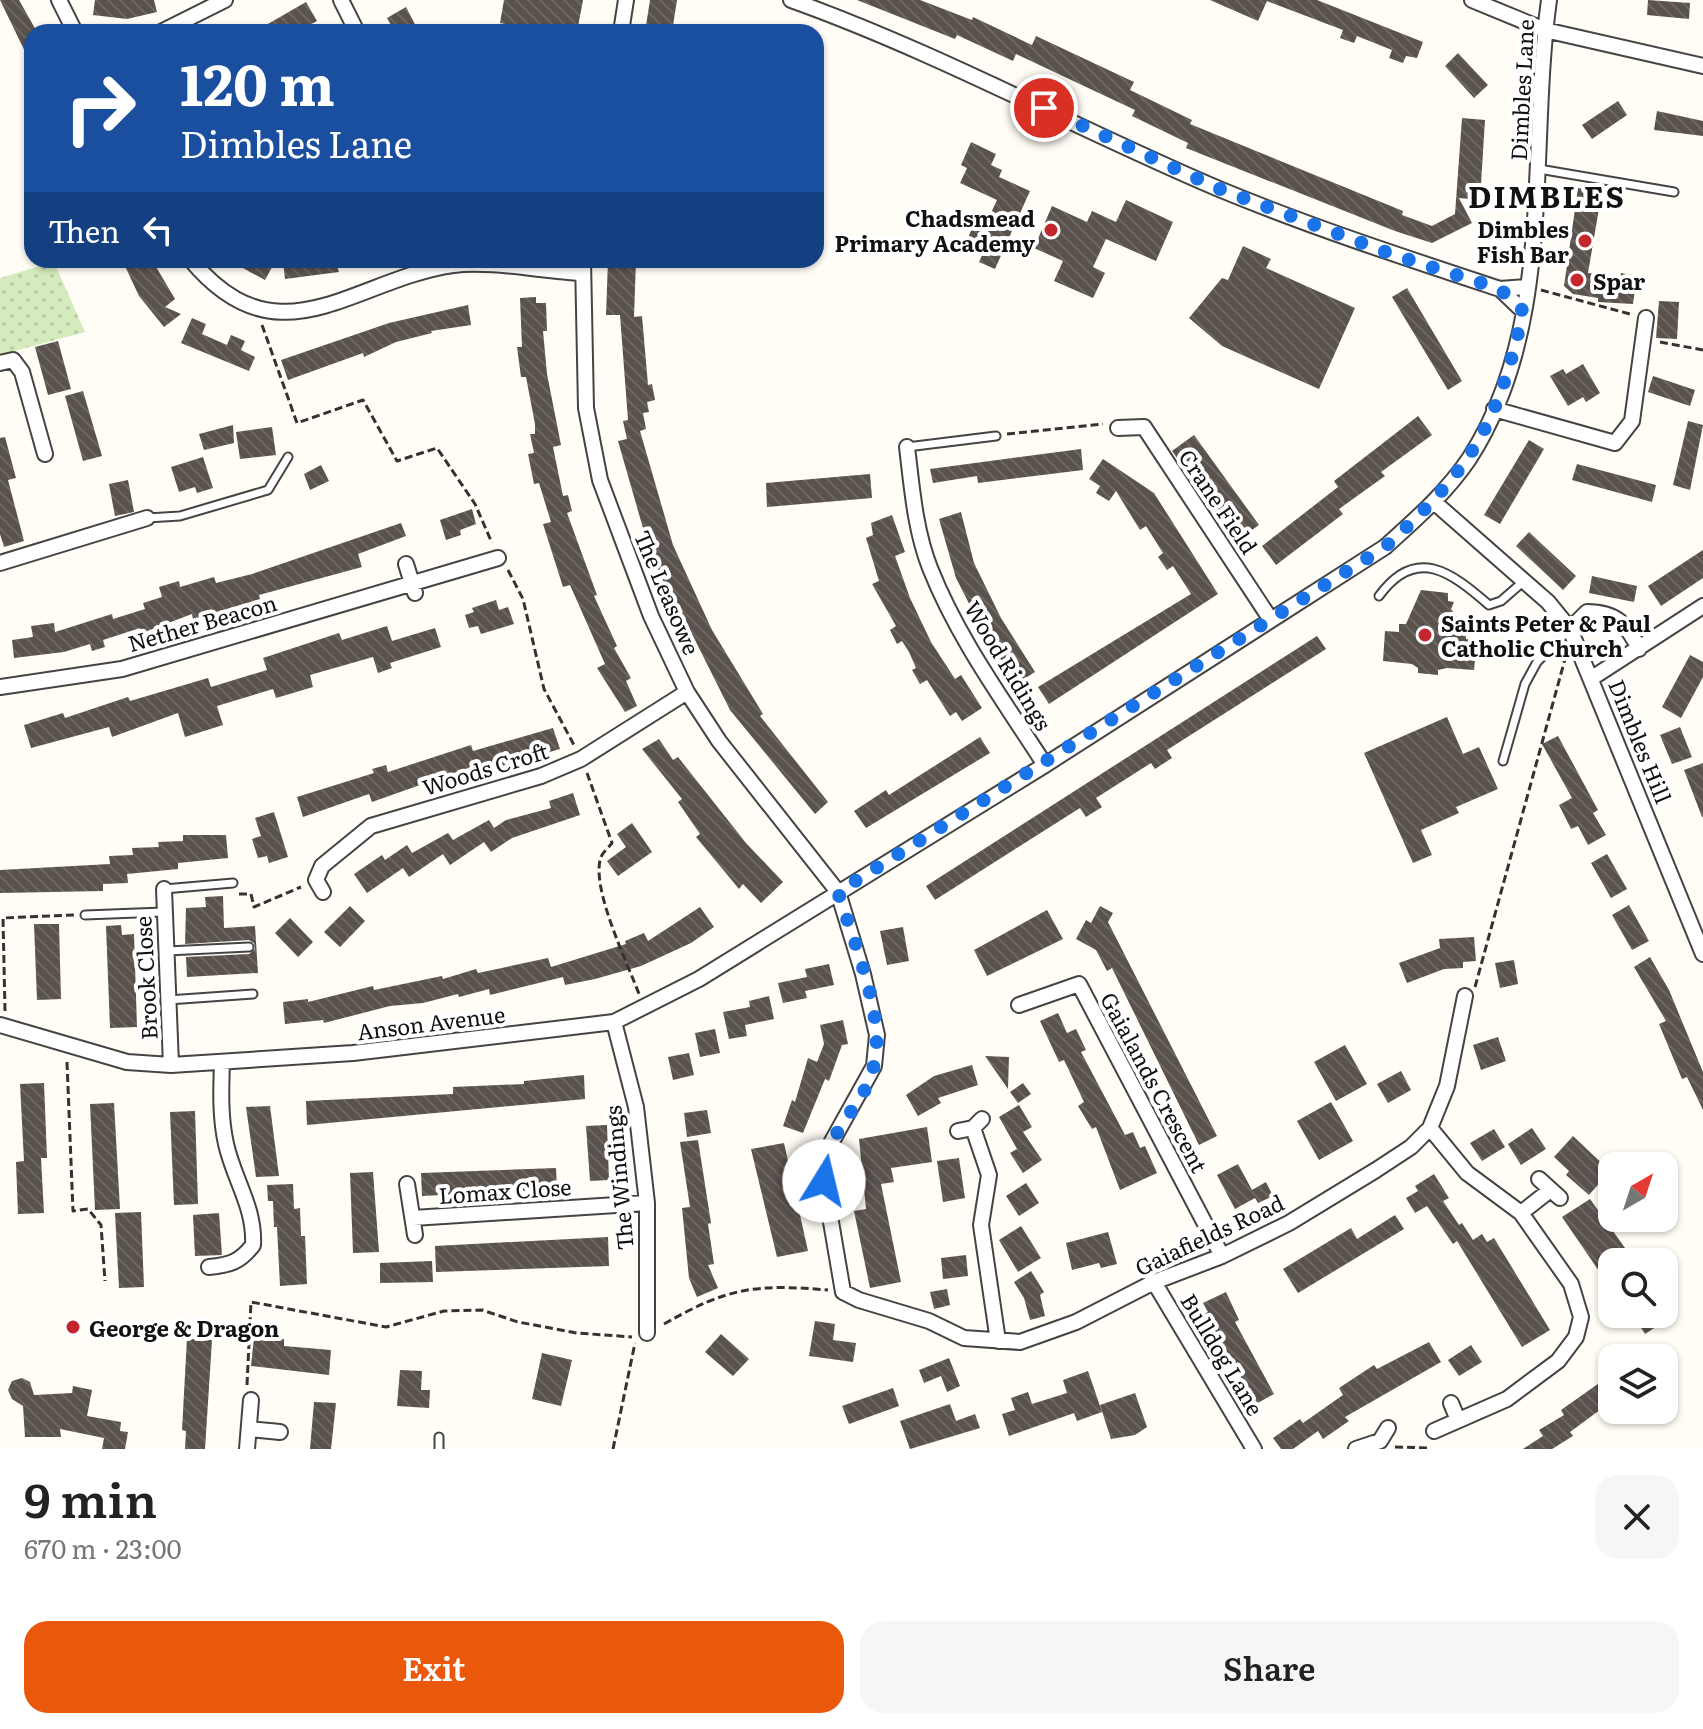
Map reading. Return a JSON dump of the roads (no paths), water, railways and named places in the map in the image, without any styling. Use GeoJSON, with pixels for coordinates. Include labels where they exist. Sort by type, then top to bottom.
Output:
{"type":"FeatureCollection","features":[{"type":"Feature","properties":{"kind":"street"},"geometry":{"type":"LineString","coordinates":[[59,0],[71,24]]}},
{"type":"Feature","properties":{"kind":"street"},"geometry":{"type":"LineString","coordinates":[[177,24],[225,0]]}},
{"type":"Feature","properties":{"kind":"street"},"geometry":{"type":"LineString","coordinates":[[341,0],[353,24]]}},
{"type":"Feature","properties":{"kind":"street"},"geometry":{"type":"LineString","coordinates":[[622,24],[626,0]]}},
{"type":"Feature","properties":{"kind":"street"},"geometry":{"type":"LineString","coordinates":[[791,0],[923,51],[1220,189],[1391,254],[1500,289],[1526,287]]}},
{"type":"Feature","properties":{"kind":"street"},"geometry":{"type":"LineString","coordinates":[[1472,0],[1545,30],[1703,66]]}},
{"type":"Feature","properties":{"kind":"street","name":"Dimbles Lane"},"geometry":{"type":"LineString","coordinates":[[838,892],[1045,765],[1385,547],[1434,502],[1468,460],[1494,409],[1512,361],[1523,311],[1539,169],[1549,0]]}},
{"type":"Feature","properties":{"kind":"street"},"geometry":{"type":"LineString","coordinates":[[198,268],[207,279],[263,310],[298,312],[331,306],[442,268]]}},
{"type":"Feature","properties":{"kind":"street","name":"The Leasowe"},"geometry":{"type":"LineString","coordinates":[[582,268],[586,408],[600,480],[651,616],[687,692],[755,788],[838,892]]}},
{"type":"Feature","properties":{"kind":"street"},"geometry":{"type":"LineString","coordinates":[[1500,289],[1523,311]]}},
{"type":"Feature","properties":{"kind":"street"},"geometry":{"type":"LineString","coordinates":[[1494,409],[1615,443],[1632,421],[1646,318]]}},
{"type":"Feature","properties":{"kind":"street"},"geometry":{"type":"LineString","coordinates":[[0,363],[13,360],[22,372],[45,454]]}},
{"type":"Feature","properties":{"kind":"street","name":"Crane Field"},"geometry":{"type":"LineString","coordinates":[[1118,428],[1144,427],[1271,620]]}},
{"type":"Feature","properties":{"kind":"street","name":"Wood Ridings"},"geometry":{"type":"LineString","coordinates":[[907,447],[913,503],[929,566],[960,633],[1045,765]]}},
{"type":"Feature","properties":{"kind":"street","name":"Dimbles Hill"},"geometry":{"type":"LineString","coordinates":[[1434,502],[1548,602],[1570,629],[1703,954]]}},
{"type":"Feature","properties":{"kind":"street"},"geometry":{"type":"LineString","coordinates":[[0,563],[147,518]]}},
{"type":"Feature","properties":{"kind":"street","name":"Nether Beacon"},"geometry":{"type":"LineString","coordinates":[[0,687],[122,669],[413,587],[498,558]]}},
{"type":"Feature","properties":{"kind":"street"},"geometry":{"type":"LineString","coordinates":[[406,564],[413,587]]}},
{"type":"Feature","properties":{"kind":"street"},"geometry":{"type":"LineString","coordinates":[[1592,678],[1703,606]]}},
{"type":"Feature","properties":{"kind":"street"},"geometry":{"type":"LineString","coordinates":[[1570,629],[1587,612],[1604,612],[1628,624],[1639,649]]}},
{"type":"Feature","properties":{"kind":"street","name":"Woods Croft"},"geometry":{"type":"LineString","coordinates":[[319,886],[322,866],[371,826],[541,776],[581,759],[687,692]]}},
{"type":"Feature","properties":{"kind":"street","name":"Brook Close"},"geometry":{"type":"LineString","coordinates":[[164,889],[171,1065]]}},
{"type":"Feature","properties":{"kind":"street","name":"Anson Avenue"},"geometry":{"type":"LineString","coordinates":[[2,1026],[127,1062],[171,1065],[353,1053],[614,1022],[699,979],[838,892]]}},
{"type":"Feature","properties":{"kind":"street","name":"Gaiafields Road"},"geometry":{"type":"LineString","coordinates":[[838,892],[877,1035],[874,1066],[866,1086],[832,1137],[825,1154],[824,1181],[843,1292],[859,1300],[929,1321],[964,1338],[1020,1342],[1076,1322],[1154,1282],[1222,1256],[1289,1223],[1411,1147],[1430,1128],[1447,1086],[1465,996]]}},
{"type":"Feature","properties":{"kind":"street","name":"Gaialands Crescent"},"geometry":{"type":"LineString","coordinates":[[1019,1005],[1079,984],[1222,1256]]}},
{"type":"Feature","properties":{"kind":"street","name":"The Windings"},"geometry":{"type":"LineString","coordinates":[[614,1022],[636,1107],[647,1203],[647,1333]]}},
{"type":"Feature","properties":{"kind":"street"},"geometry":{"type":"LineString","coordinates":[[209,1267],[229,1265],[243,1258],[253,1245],[249,1204],[225,1142],[220,1106],[222,1063]]}},
{"type":"Feature","properties":{"kind":"street"},"geometry":{"type":"LineString","coordinates":[[958,1131],[978,1123],[989,1175],[981,1225],[998,1341]]}},
{"type":"Feature","properties":{"kind":"street"},"geometry":{"type":"LineString","coordinates":[[1430,1128],[1467,1173],[1521,1213],[1571,1284],[1581,1317],[1576,1337],[1558,1361],[1507,1399],[1434,1431]]}},
{"type":"Feature","properties":{"kind":"street","name":"Lomax Close"},"geometry":{"type":"LineString","coordinates":[[407,1184],[415,1235]]}},
{"type":"Feature","properties":{"kind":"street"},"geometry":{"type":"LineString","coordinates":[[1521,1213],[1549,1189]]}},
{"type":"Feature","properties":{"kind":"street","name":"Lomax Close"},"geometry":{"type":"LineString","coordinates":[[413,1218],[647,1203]]}},
{"type":"Feature","properties":{"kind":"street","name":"Bulldog Lane"},"geometry":{"type":"LineString","coordinates":[[1154,1282],[1254,1449]]}},
{"type":"Feature","properties":{"kind":"street"},"geometry":{"type":"LineString","coordinates":[[247,1449],[251,1400]]}},
{"type":"Feature","properties":{"kind":"street"},"geometry":{"type":"LineString","coordinates":[[1451,1403],[1458,1420]]}},
{"type":"Feature","properties":{"kind":"street"},"geometry":{"type":"LineString","coordinates":[[1356,1449],[1383,1444],[1388,1428]]}},
{"type":"Feature","properties":{"kind":"street"},"geometry":{"type":"LineString","coordinates":[[249,1429],[280,1432]]}},
{"type":"Feature","properties":{"kind":"lane"},"geometry":{"type":"LineString","coordinates":[[1539,169],[1674,192]]}},
{"type":"Feature","properties":{"kind":"lane"},"geometry":{"type":"LineString","coordinates":[[907,447],[996,436]]}},
{"type":"Feature","properties":{"kind":"lane"},"geometry":{"type":"LineString","coordinates":[[147,518],[180,516],[268,490],[288,457]]}},
{"type":"Feature","properties":{"kind":"lane"},"geometry":{"type":"LineString","coordinates":[[1379,596],[1400,572],[1422,567],[1443,571],[1489,605],[1501,601],[1524,581]]}},
{"type":"Feature","properties":{"kind":"lane"},"geometry":{"type":"LineString","coordinates":[[1503,761],[1525,684],[1537,662],[1570,629]]}},
{"type":"Feature","properties":{"kind":"lane"},"geometry":{"type":"LineString","coordinates":[[164,889],[233,883]]}},
{"type":"Feature","properties":{"kind":"lane"},"geometry":{"type":"LineString","coordinates":[[85,915],[163,912]]}},
{"type":"Feature","properties":{"kind":"lane"},"geometry":{"type":"LineString","coordinates":[[166,951],[249,947]]}},
{"type":"Feature","properties":{"kind":"lane"},"geometry":{"type":"LineString","coordinates":[[168,1000],[253,994]]}},
{"type":"Feature","properties":{"kind":"lane"},"geometry":{"type":"LineString","coordinates":[[439,1437],[439,1449]]}},
{"type":"Feature","properties":{"kind":"place","name":"Chadsmead Primary Academy"},"geometry":{"type":"Point","coordinates":[1051,230]}},
{"type":"Feature","properties":{"kind":"place","name":"Dimbles Fish Bar"},"geometry":{"type":"Point","coordinates":[1585,241]}},
{"type":"Feature","properties":{"kind":"place","name":"Spar"},"geometry":{"type":"Point","coordinates":[1577,280]}},
{"type":"Feature","properties":{"kind":"place","name":"Saints Peter & Paul Catholic Church"},"geometry":{"type":"Point","coordinates":[1425,635]}},
{"type":"Feature","properties":{"kind":"place","name":"George & Dragon"},"geometry":{"type":"Point","coordinates":[73,1327]}},
{"type":"Feature","properties":{"kind":"district","name":"DIMBLES"},"geometry":{"type":"Point","coordinates":[1547,195]}}]}
